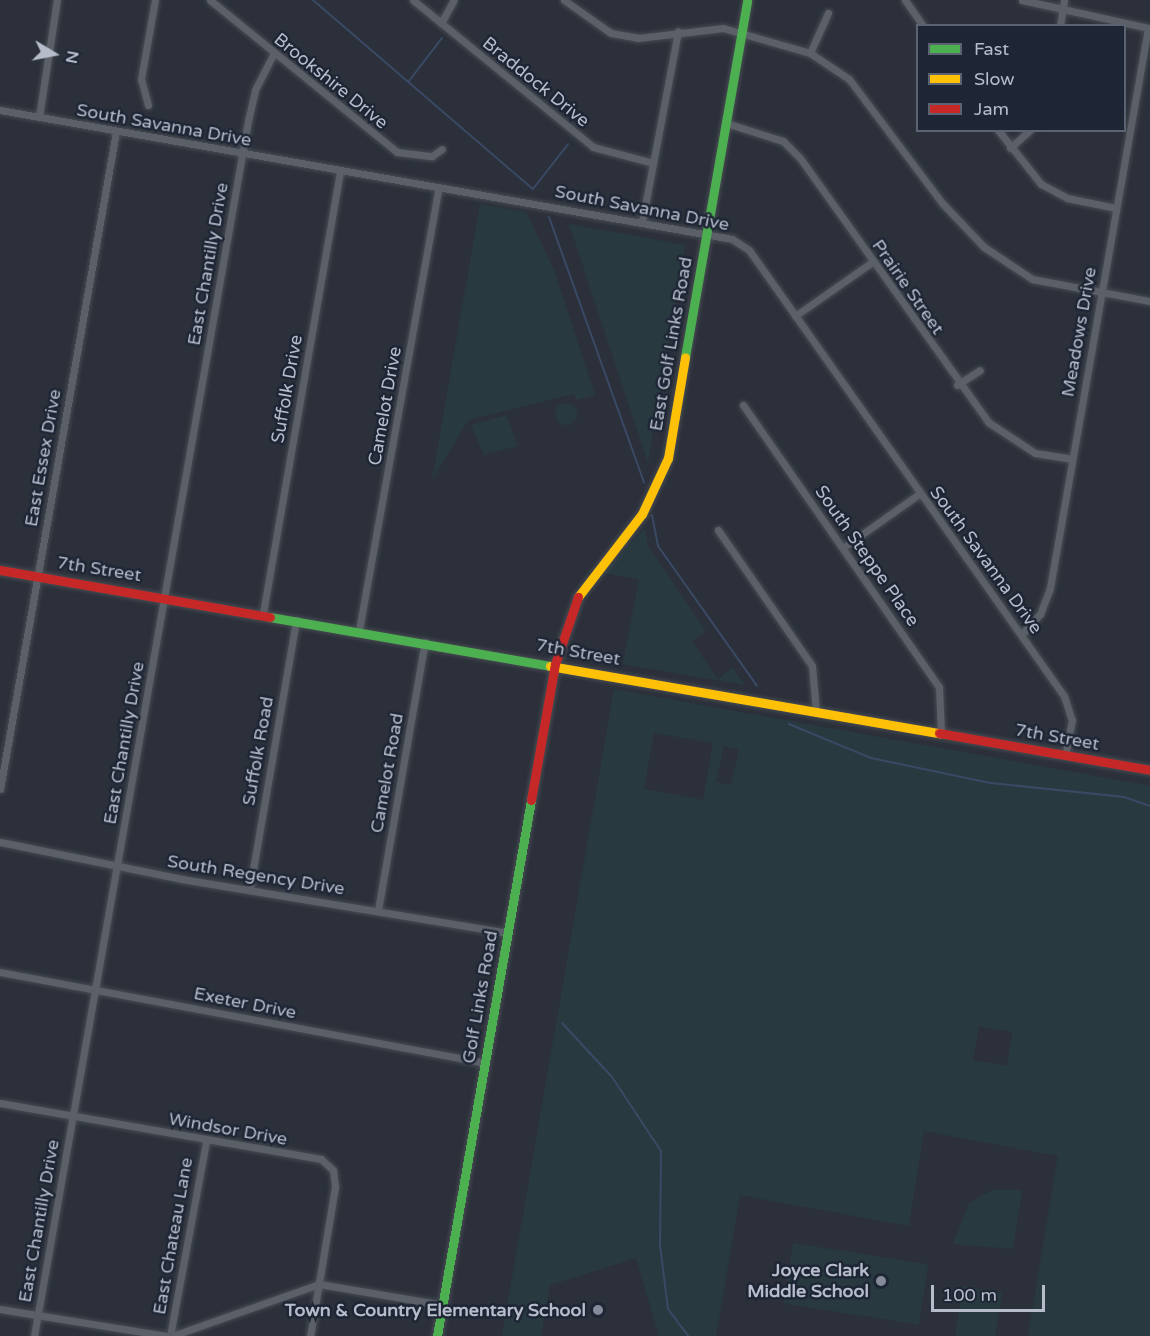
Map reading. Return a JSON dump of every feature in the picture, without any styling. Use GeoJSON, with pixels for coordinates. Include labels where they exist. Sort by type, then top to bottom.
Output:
{"type":"FeatureCollection","features":[{"type":"Feature","properties":{"kind":"street"},"geometry":{"type":"LineString","coordinates":[[39,117],[57,0]]}},
{"type":"Feature","properties":{"kind":"street"},"geometry":{"type":"LineString","coordinates":[[148,105],[141,80],[155,0]]}},
{"type":"Feature","properties":{"kind":"street","name":"Brookshire Drive"},"geometry":{"type":"LineString","coordinates":[[210,0],[273,55],[398,152],[432,156],[442,149]]}},
{"type":"Feature","properties":{"kind":"street","name":"Braddock Drive"},"geometry":{"type":"LineString","coordinates":[[412,0],[593,147],[653,163]]}},
{"type":"Feature","properties":{"kind":"street"},"geometry":{"type":"LineString","coordinates":[[441,23],[454,0]]}},
{"type":"Feature","properties":{"kind":"street"},"geometry":{"type":"LineString","coordinates":[[564,0],[611,33],[638,38],[678,31],[742,31],[810,53],[849,79],[943,204],[984,247],[1032,279],[1150,301]]}},
{"type":"Feature","properties":{"kind":"street","name":"East Golf Links Road"},"geometry":{"type":"LineString","coordinates":[[555,664],[581,589],[657,491],[680,402],[747,0]]}},
{"type":"Feature","properties":{"kind":"street"},"geometry":{"type":"LineString","coordinates":[[905,0],[922,24]]}},
{"type":"Feature","properties":{"kind":"street"},"geometry":{"type":"LineString","coordinates":[[1022,0],[1062,12]]}},
{"type":"Feature","properties":{"kind":"street"},"geometry":{"type":"LineString","coordinates":[[1060,24],[1064,0]]}},
{"type":"Feature","properties":{"kind":"street","name":"Meadows Drive"},"geometry":{"type":"LineString","coordinates":[[1022,634],[1040,614],[1050,588],[1148,28],[1062,12]]}},
{"type":"Feature","properties":{"kind":"street"},"geometry":{"type":"LineString","coordinates":[[810,53],[828,13]]}},
{"type":"Feature","properties":{"kind":"street"},"geometry":{"type":"LineString","coordinates":[[642,222],[678,31]]}},
{"type":"Feature","properties":{"kind":"street","name":"East Chantilly Drive"},"geometry":{"type":"LineString","coordinates":[[34,1336],[243,154],[255,90],[273,55]]}},
{"type":"Feature","properties":{"kind":"street","name":"South Savanna Drive"},"geometry":{"type":"LineString","coordinates":[[0,110],[707,234],[749,250],[919,494],[1022,634],[1070,708],[1065,755]]}},
{"type":"Feature","properties":{"kind":"street","name":"Prairie Street"},"geometry":{"type":"LineString","coordinates":[[726,123],[753,127],[789,146],[957,385],[1009,441],[1071,459]]}},
{"type":"Feature","properties":{"kind":"street","name":"East Essex Drive"},"geometry":{"type":"LineString","coordinates":[[0,789],[116,132]]}},
{"type":"Feature","properties":{"kind":"street"},"geometry":{"type":"LineString","coordinates":[[999,132],[1041,184],[1067,198],[1116,208]]}},
{"type":"Feature","properties":{"kind":"street"},"geometry":{"type":"LineString","coordinates":[[1010,148],[1028,132]]}},
{"type":"Feature","properties":{"kind":"street","name":"Suffolk Drive"},"geometry":{"type":"LineString","coordinates":[[263,614],[340,171]]}},
{"type":"Feature","properties":{"kind":"street","name":"Camelot Drive"},"geometry":{"type":"LineString","coordinates":[[359,630],[439,187]]}},
{"type":"Feature","properties":{"kind":"street"},"geometry":{"type":"LineString","coordinates":[[795,316],[872,262]]}},
{"type":"Feature","properties":{"kind":"street"},"geometry":{"type":"LineString","coordinates":[[957,385],[980,370]]}},
{"type":"Feature","properties":{"kind":"street","name":"South Steppe Place"},"geometry":{"type":"LineString","coordinates":[[743,405],[844,547],[939,687],[941,733]]}},
{"type":"Feature","properties":{"kind":"street"},"geometry":{"type":"LineString","coordinates":[[844,547],[919,494]]}},
{"type":"Feature","properties":{"kind":"street"},"geometry":{"type":"LineString","coordinates":[[718,530],[812,666],[816,712]]}},
{"type":"Feature","properties":{"kind":"street","name":"7th Street"},"geometry":{"type":"LineString","coordinates":[[0,570],[165,596],[1150,770]]}},
{"type":"Feature","properties":{"kind":"street","name":"Suffolk Road"},"geometry":{"type":"LineString","coordinates":[[250,887],[296,620]]}},
{"type":"Feature","properties":{"kind":"street","name":"Camelot Road"},"geometry":{"type":"LineString","coordinates":[[378,910],[425,642]]}},
{"type":"Feature","properties":{"kind":"street","name":"Golf Links Road"},"geometry":{"type":"LineString","coordinates":[[437,1336],[555,664]]}},
{"type":"Feature","properties":{"kind":"street","name":"South Regency Drive"},"geometry":{"type":"LineString","coordinates":[[0,842],[117,866],[508,933]]}},
{"type":"Feature","properties":{"kind":"street","name":"Exeter Drive"},"geometry":{"type":"LineString","coordinates":[[0,972],[485,1063]]}},
{"type":"Feature","properties":{"kind":"street","name":"Windsor Drive"},"geometry":{"type":"LineString","coordinates":[[0,1103],[321,1160],[333,1170],[319,1284]]}},
{"type":"Feature","properties":{"kind":"street","name":"East Chateau Lane"},"geometry":{"type":"LineString","coordinates":[[169,1336],[206,1141]]}},
{"type":"Feature","properties":{"kind":"street"},"geometry":{"type":"LineString","coordinates":[[310,1336],[319,1284]]}},
{"type":"Feature","properties":{"kind":"street"},"geometry":{"type":"LineString","coordinates":[[0,1309],[169,1336],[319,1284],[443,1305]]}},
{"type":"Feature","properties":{"kind":"shaded area"},"geometry":{"type":"Polygon","coordinates":[[[480,204],[526,212],[554,270],[595,395],[576,400],[574,394],[468,420],[432,480],[480,204]]]}},
{"type":"Feature","properties":{"kind":"shaded area"},"geometry":{"type":"Polygon","coordinates":[[[569,224],[685,245],[648,463],[569,224]]]}},
{"type":"Feature","properties":{"kind":"shaded area"},"geometry":{"type":"Polygon","coordinates":[[[566,403],[574,406],[577,414],[574,422],[566,425],[558,422],[555,414],[558,406],[566,403]]]}},
{"type":"Feature","properties":{"kind":"shaded area"},"geometry":{"type":"Polygon","coordinates":[[[507,415],[517,446],[484,455],[471,425],[507,415]]]}},
{"type":"Feature","properties":{"kind":"shaded area"},"geometry":{"type":"Polygon","coordinates":[[[645,528],[648,546],[706,631],[692,641],[718,680],[732,667],[745,685],[623,664],[639,579],[604,573],[645,528]]]}},
{"type":"Feature","properties":{"kind":"shaded area"},"geometry":{"type":"Polygon","coordinates":[[[614,689],[1150,786],[1150,1336],[1028,1336],[1058,1156],[924,1131],[909,1226],[740,1195],[716,1336],[659,1336],[636,1258],[550,1285],[541,1336],[502,1336],[614,689]],[[654,733],[644,789],[703,800],[713,743],[654,733]],[[724,746],[716,782],[731,785],[739,749],[724,746]],[[979,1026],[973,1060],[1007,1066],[1012,1032],[979,1026]]]}},
{"type":"Feature","properties":{"kind":"shaded area"},"geometry":{"type":"Polygon","coordinates":[[[992,1190],[1022,1190],[1013,1249],[953,1244],[969,1203],[992,1190]]]}},
{"type":"Feature","properties":{"kind":"shaded area"},"geometry":{"type":"Polygon","coordinates":[[[793,1243],[928,1264],[919,1325],[783,1303],[793,1243]]]}},
{"type":"Feature","properties":{"kind":"shaded area"},"geometry":{"type":"Polygon","coordinates":[[[963,1286],[1002,1293],[995,1336],[955,1336],[963,1286]]]}},
{"type":"Feature","properties":{"kind":"waterway"},"geometry":{"type":"LineString","coordinates":[[313,0],[533,189],[568,144]]}},
{"type":"Feature","properties":{"kind":"waterway"},"geometry":{"type":"LineString","coordinates":[[409,81],[442,38]]}},
{"type":"Feature","properties":{"kind":"waterway"},"geometry":{"type":"LineString","coordinates":[[549,217],[644,483]]}},
{"type":"Feature","properties":{"kind":"waterway"},"geometry":{"type":"LineString","coordinates":[[652,515],[658,546],[757,686]]}},
{"type":"Feature","properties":{"kind":"waterway"},"geometry":{"type":"LineString","coordinates":[[789,724],[871,758],[991,783],[1124,797],[1150,806]]}},
{"type":"Feature","properties":{"kind":"waterway"},"geometry":{"type":"LineString","coordinates":[[562,1023],[612,1077],[661,1151],[660,1245],[668,1309],[688,1336]]}},
{"type":"Feature","properties":{"kind":"traffic: fast"},"geometry":{"type":"LineString","coordinates":[[685,357],[747,0]]}},
{"type":"Feature","properties":{"kind":"traffic: fast"},"geometry":{"type":"LineString","coordinates":[[270,617],[550,666]]}},
{"type":"Feature","properties":{"kind":"traffic: fast"},"geometry":{"type":"LineString","coordinates":[[437,1336],[531,800]]}},
{"type":"Feature","properties":{"kind":"traffic: slow"},"geometry":{"type":"LineString","coordinates":[[578,597],[642,514],[668,458],[685,357]]}},
{"type":"Feature","properties":{"kind":"traffic: slow"},"geometry":{"type":"LineString","coordinates":[[550,666],[939,733]]}},
{"type":"Feature","properties":{"kind":"traffic: jam"},"geometry":{"type":"LineString","coordinates":[[0,570],[270,617]]}},
{"type":"Feature","properties":{"kind":"traffic: jam"},"geometry":{"type":"LineString","coordinates":[[531,800],[555,664],[578,597]]}},
{"type":"Feature","properties":{"kind":"traffic: jam"},"geometry":{"type":"LineString","coordinates":[[939,733],[1150,770]]}},
{"type":"Feature","properties":{"kind":"place","name":"Joyce Clark Middle School"},"geometry":{"type":"Point","coordinates":[881,1281]}},
{"type":"Feature","properties":{"kind":"place","name":"Town & Country Elementary School"},"geometry":{"type":"Point","coordinates":[598,1310]}}]}
